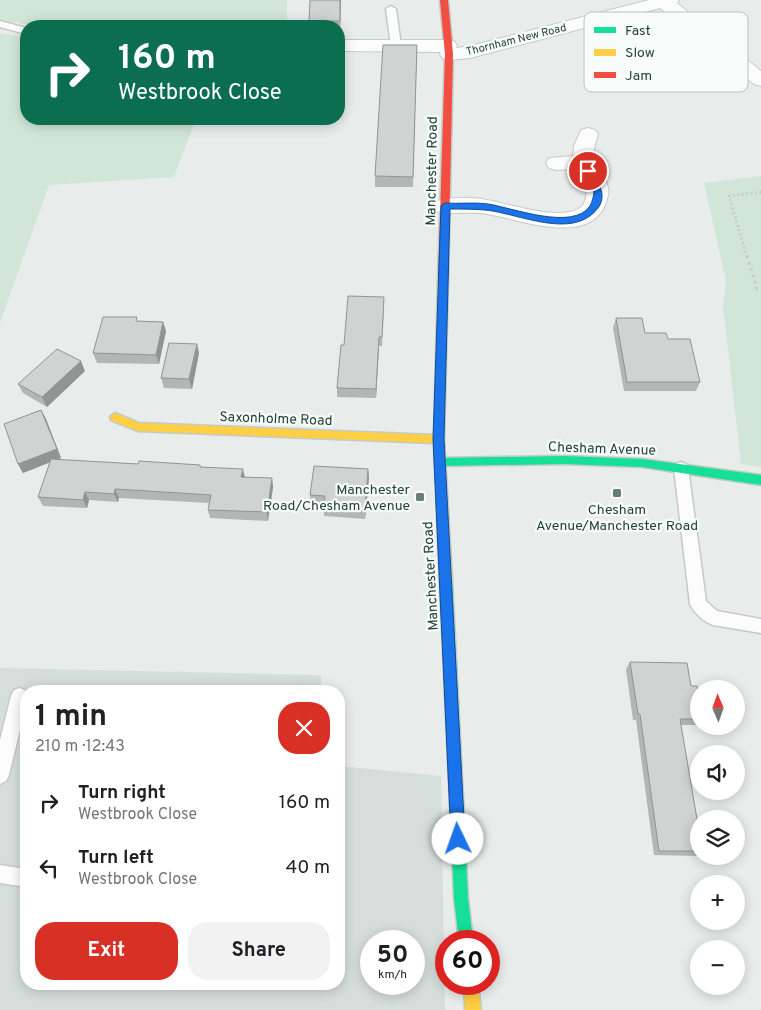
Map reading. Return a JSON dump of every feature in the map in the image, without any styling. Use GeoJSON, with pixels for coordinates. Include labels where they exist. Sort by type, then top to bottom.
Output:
{"type":"FeatureCollection","features":[{"type":"Feature","properties":{"kind":"main road","name":"Manchester Road"},"geometry":{"type":"LineString","coordinates":[[444,0],[448,50],[439,439],[461,898],[465,930]]}},
{"type":"Feature","properties":{"kind":"main road","name":"Saxonholme Road"},"geometry":{"type":"LineString","coordinates":[[115,418],[138,427],[439,439]]}},
{"type":"Feature","properties":{"kind":"main road","name":"Chesham Avenue"},"geometry":{"type":"LineString","coordinates":[[440,462],[564,460],[642,463],[761,480]]}},
{"type":"Feature","properties":{"kind":"main road"},"geometry":{"type":"LineString","coordinates":[[471,995],[473,1010]]}},
{"type":"Feature","properties":{"kind":"street","name":"Thornham New Road"},"geometry":{"type":"LineString","coordinates":[[599,12],[621,5],[667,1]]}},
{"type":"Feature","properties":{"kind":"street"},"geometry":{"type":"LineString","coordinates":[[667,1],[680,12]]}},
{"type":"Feature","properties":{"kind":"street","name":"Thornham New Road"},"geometry":{"type":"LineString","coordinates":[[345,46],[396,46],[470,52],[584,17]]}},
{"type":"Feature","properties":{"kind":"street"},"geometry":{"type":"LineString","coordinates":[[748,69],[761,80]]}},
{"type":"Feature","properties":{"kind":"street"},"geometry":{"type":"LineString","coordinates":[[445,206],[485,207],[526,214],[543,220],[562,221],[575,219],[589,213],[596,204],[598,192],[584,162],[583,150],[588,134]]}},
{"type":"Feature","properties":{"kind":"street"},"geometry":{"type":"LineString","coordinates":[[556,163],[584,162]]}},
{"type":"Feature","properties":{"kind":"lane"},"geometry":{"type":"LineString","coordinates":[[392,10],[396,46]]}},
{"type":"Feature","properties":{"kind":"lane"},"geometry":{"type":"LineString","coordinates":[[0,24],[20,29]]}},
{"type":"Feature","properties":{"kind":"lane"},"geometry":{"type":"LineString","coordinates":[[681,468],[698,604],[713,618],[761,626]]}},
{"type":"Feature","properties":{"kind":"lane"},"geometry":{"type":"LineString","coordinates":[[0,775],[20,696]]}},
{"type":"Feature","properties":{"kind":"lane"},"geometry":{"type":"LineString","coordinates":[[0,874],[20,877]]}},
{"type":"Feature","properties":{"kind":"path"},"geometry":{"type":"LineString","coordinates":[[761,192],[729,196],[757,289],[761,289]]}},
{"type":"Feature","properties":{"kind":"shaded area"},"geometry":{"type":"Polygon","coordinates":[[[0,668],[321,675],[321,685],[20,685],[20,990],[345,990],[345,767],[441,776],[444,930],[435,930],[435,995],[445,995],[445,1010],[0,1010],[0,668]]]}},
{"type":"Feature","properties":{"kind":"green space"},"geometry":{"type":"Polygon","coordinates":[[[0,0],[287,0],[287,20],[20,20],[20,23],[0,22],[0,0]]]}},
{"type":"Feature","properties":{"kind":"green space"},"geometry":{"type":"Polygon","coordinates":[[[0,33],[20,36],[20,125],[194,125],[174,177],[49,185],[0,323],[0,33]]]}},
{"type":"Feature","properties":{"kind":"green space"},"geometry":{"type":"Polygon","coordinates":[[[761,176],[761,467],[741,464],[723,306],[726,281],[704,183],[761,176]]]}},
{"type":"Feature","properties":{"kind":"building"},"geometry":{"type":"Polygon","coordinates":[[[310,0],[340,0],[340,20],[309,20],[310,0]]]}},
{"type":"Feature","properties":{"kind":"building"},"geometry":{"type":"Polygon","coordinates":[[[383,45],[417,45],[413,177],[375,176],[383,45]]]}},
{"type":"Feature","properties":{"kind":"building"},"geometry":{"type":"Polygon","coordinates":[[[348,296],[384,297],[382,337],[379,337],[376,389],[337,388],[341,345],[344,345],[348,296]]]}},
{"type":"Feature","properties":{"kind":"building"},"geometry":{"type":"Polygon","coordinates":[[[103,317],[137,317],[136,321],[163,322],[156,355],[93,353],[103,317]]]}},
{"type":"Feature","properties":{"kind":"building"},"geometry":{"type":"Polygon","coordinates":[[[616,318],[642,318],[645,333],[666,333],[668,339],[690,339],[700,382],[627,382],[616,318]]]}},
{"type":"Feature","properties":{"kind":"building"},"geometry":{"type":"Polygon","coordinates":[[[169,343],[197,344],[189,379],[161,378],[169,343]]]}},
{"type":"Feature","properties":{"kind":"building"},"geometry":{"type":"Polygon","coordinates":[[[57,349],[81,361],[42,397],[18,384],[57,349]]]}},
{"type":"Feature","properties":{"kind":"building"},"geometry":{"type":"Polygon","coordinates":[[[41,410],[57,449],[18,464],[4,424],[41,410]]]}},
{"type":"Feature","properties":{"kind":"building"},"geometry":{"type":"Polygon","coordinates":[[[51,459],[138,464],[139,461],[243,469],[241,477],[272,478],[267,512],[208,510],[211,495],[115,489],[114,494],[85,492],[83,500],[38,497],[51,459]]]}},
{"type":"Feature","properties":{"kind":"building"},"geometry":{"type":"Polygon","coordinates":[[[314,466],[368,469],[365,511],[323,508],[325,496],[310,495],[314,466]]]}},
{"type":"Feature","properties":{"kind":"building"},"geometry":{"type":"Polygon","coordinates":[[[630,662],[687,663],[690,680],[690,719],[680,719],[690,778],[690,800],[694,800],[695,810],[690,810],[690,851],[659,851],[640,714],[638,714],[630,662]]]}},
{"type":"Feature","properties":{"kind":"traffic: fast"},"geometry":{"type":"LineString","coordinates":[[440,462],[564,460],[642,463],[761,480]]}},
{"type":"Feature","properties":{"kind":"traffic: fast"},"geometry":{"type":"LineString","coordinates":[[446,579],[461,898],[465,930]]}},
{"type":"Feature","properties":{"kind":"traffic: slow"},"geometry":{"type":"LineString","coordinates":[[443,281],[439,439],[446,579]]}},
{"type":"Feature","properties":{"kind":"traffic: slow"},"geometry":{"type":"LineString","coordinates":[[115,417],[138,427],[439,439]]}},
{"type":"Feature","properties":{"kind":"traffic: slow"},"geometry":{"type":"LineString","coordinates":[[472,995],[473,1010]]}},
{"type":"Feature","properties":{"kind":"traffic: jam"},"geometry":{"type":"LineString","coordinates":[[443,281],[449,54],[444,0]]}},
{"type":"Feature","properties":{"kind":"place","name":"Chesham Avenue/Manchester Road"},"geometry":{"type":"Point","coordinates":[617,493]}},
{"type":"Feature","properties":{"kind":"place","name":"Manchester Road/Chesham Avenue"},"geometry":{"type":"Point","coordinates":[420,497]}},
{"type":"Feature","properties":{"kind":"route"},"geometry":{"type":"LineString","coordinates":[[458,839],[439,439],[445,206],[485,207],[508,210],[543,220],[562,221],[575,219],[589,213],[596,204],[598,192],[595,182],[588,171]]}}]}
